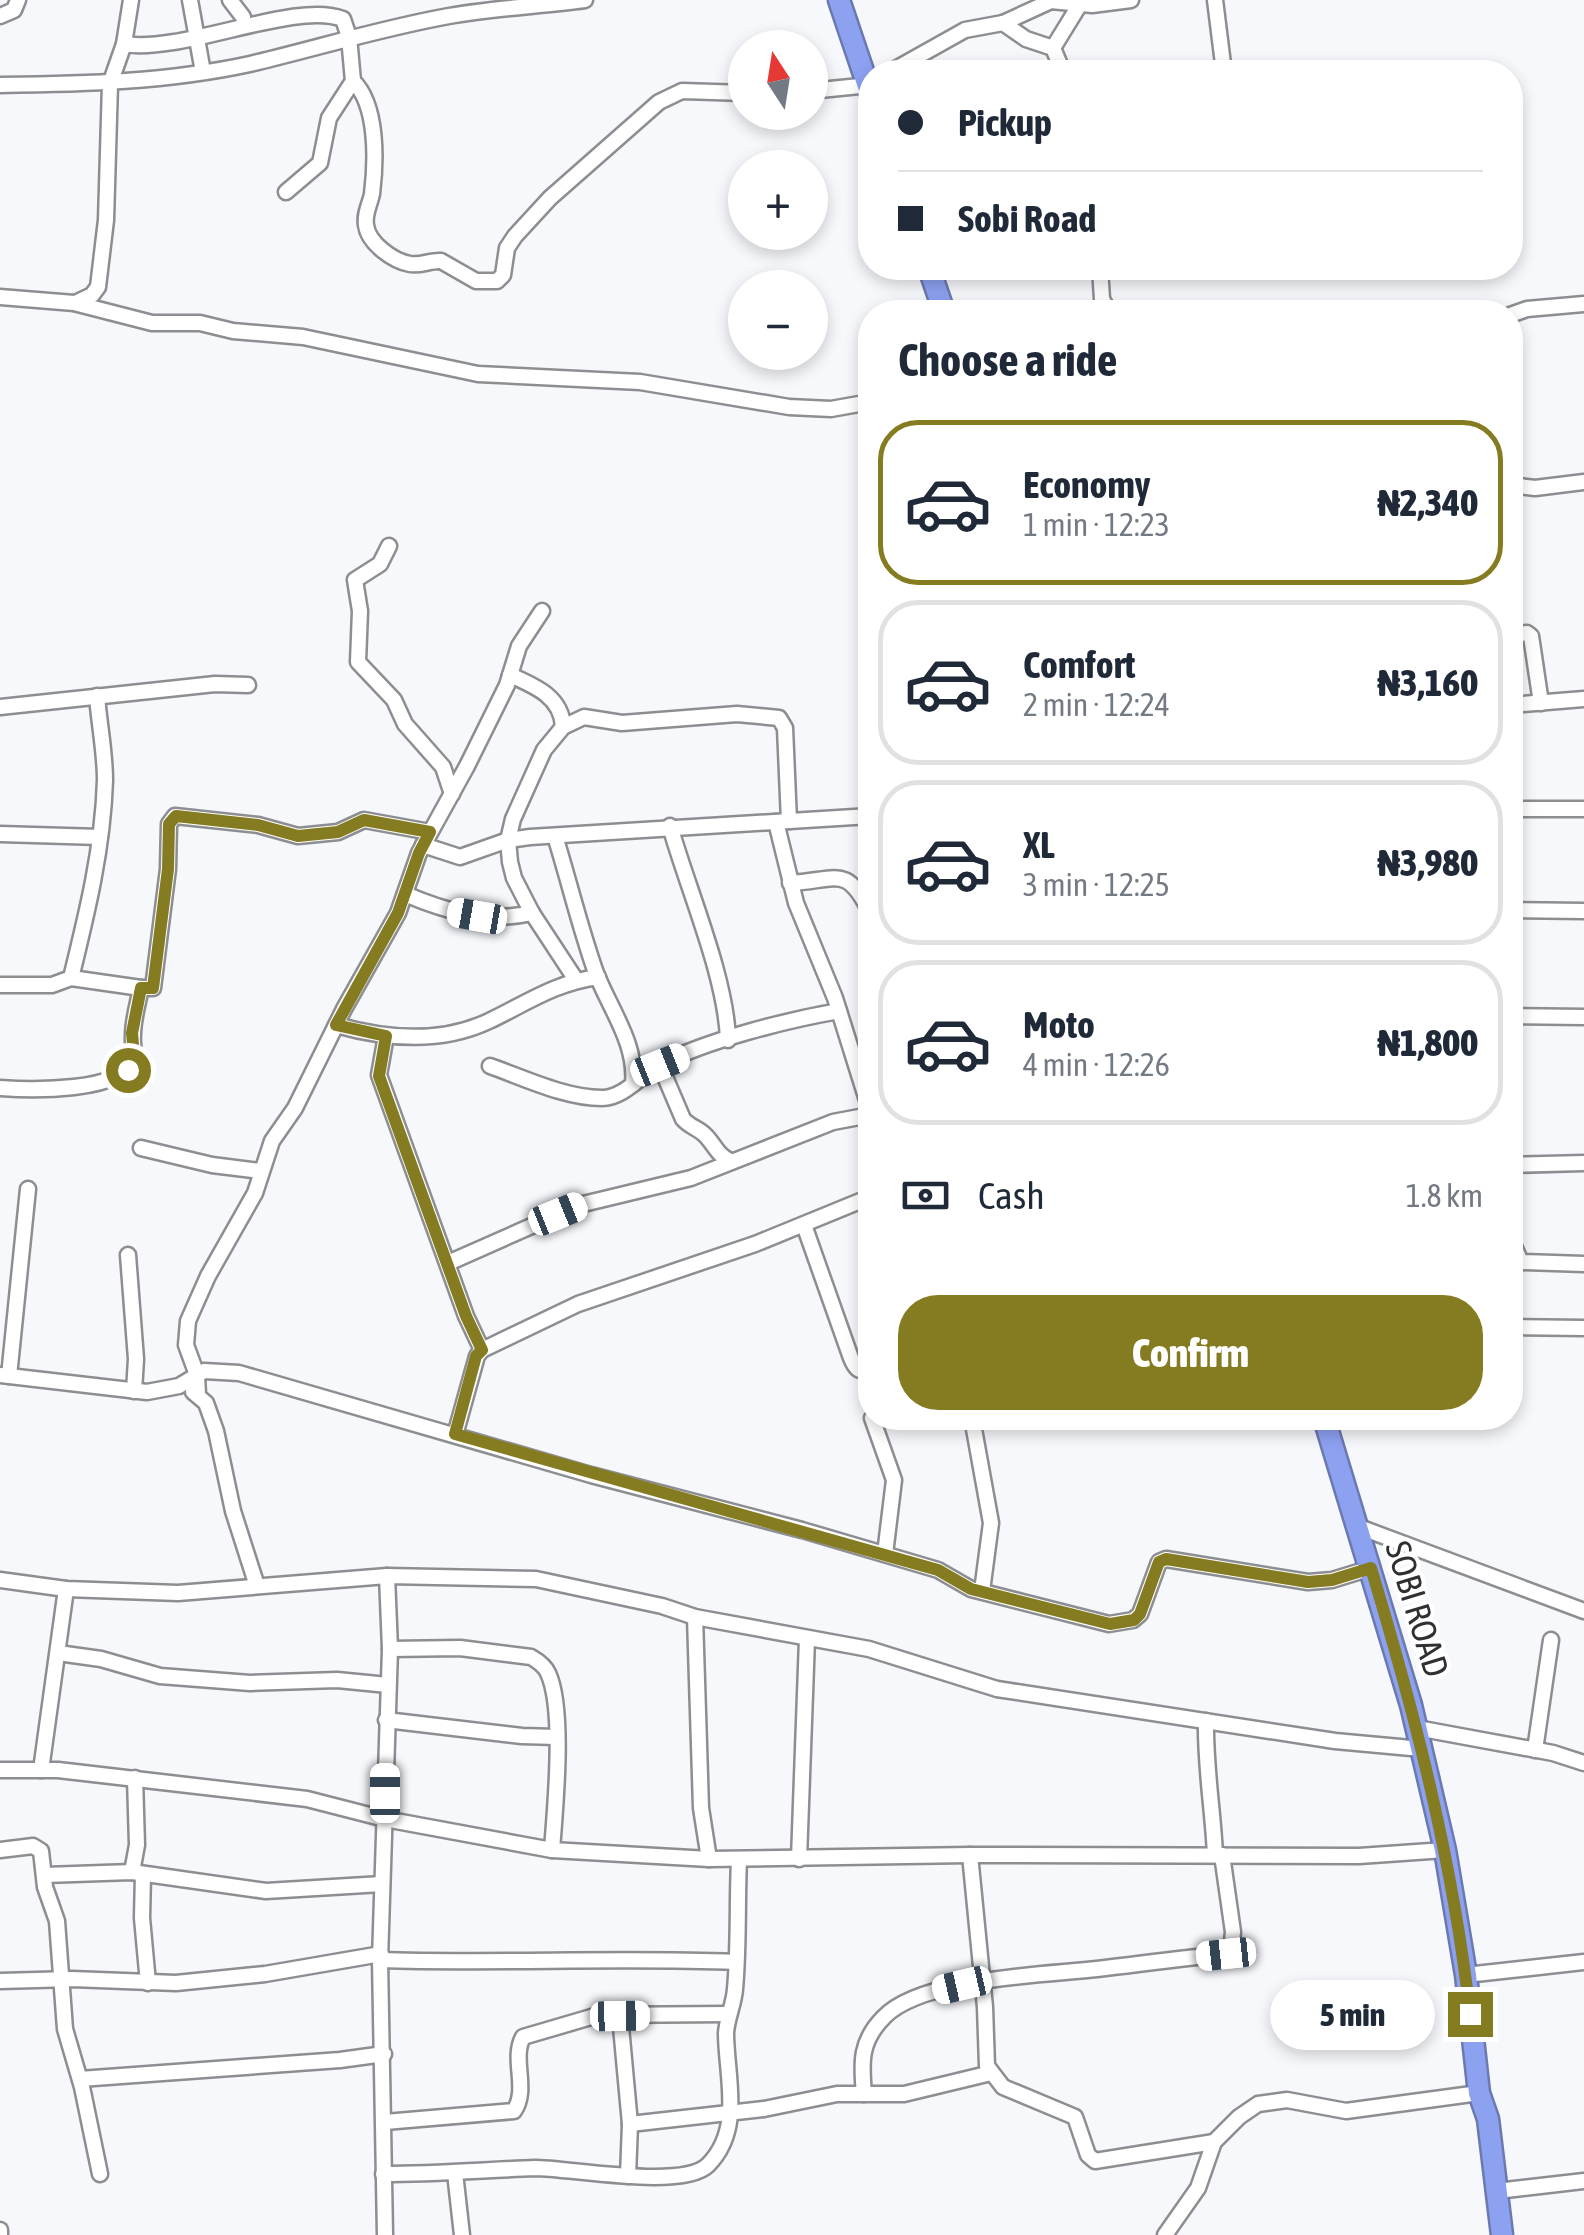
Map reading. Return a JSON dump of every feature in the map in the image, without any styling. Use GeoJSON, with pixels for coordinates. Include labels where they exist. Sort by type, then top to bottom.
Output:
{"type":"FeatureCollection","features":[{"type":"Feature","properties":{"kind":"highway"},"geometry":{"type":"LineString","coordinates":[[839,0],[859,60]]}},
{"type":"Feature","properties":{"kind":"highway","name":"SOBI ROAD"},"geometry":{"type":"LineString","coordinates":[[1328,1430],[1417,1728],[1445,1850],[1502,2235]]}},
{"type":"Feature","properties":{"kind":"street"},"geometry":{"type":"LineString","coordinates":[[0,16],[14,10],[18,0]]}},
{"type":"Feature","properties":{"kind":"street"},"geometry":{"type":"LineString","coordinates":[[74,303],[92,295],[98,287],[106,220],[110,84],[124,44],[131,0]]}},
{"type":"Feature","properties":{"kind":"street"},"geometry":{"type":"LineString","coordinates":[[190,0],[203,72]]}},
{"type":"Feature","properties":{"kind":"street"},"geometry":{"type":"LineString","coordinates":[[230,0],[244,17]]}},
{"type":"Feature","properties":{"kind":"street"},"geometry":{"type":"LineString","coordinates":[[0,85],[110,84],[203,72],[453,15],[586,0]]}},
{"type":"Feature","properties":{"kind":"street"},"geometry":{"type":"LineString","coordinates":[[911,60],[965,30],[1003,23],[1051,2],[1131,0]]}},
{"type":"Feature","properties":{"kind":"street"},"geometry":{"type":"LineString","coordinates":[[1215,0],[1222,60]]}},
{"type":"Feature","properties":{"kind":"street"},"geometry":{"type":"LineString","coordinates":[[1054,48],[1090,3]]}},
{"type":"Feature","properties":{"kind":"street"},"geometry":{"type":"LineString","coordinates":[[124,44],[157,46],[256,14],[325,10],[343,19],[349,37],[353,81],[364,95],[370,115],[372,195],[366,225],[368,236],[384,252],[410,264],[442,261],[462,275],[490,283],[502,275],[509,243],[550,198],[658,102],[682,91],[728,92]]}},
{"type":"Feature","properties":{"kind":"street"},"geometry":{"type":"LineString","coordinates":[[1003,23],[1026,39],[1054,48]]}},
{"type":"Feature","properties":{"kind":"street"},"geometry":{"type":"LineString","coordinates":[[1054,48],[1058,60]]}},
{"type":"Feature","properties":{"kind":"street"},"geometry":{"type":"LineString","coordinates":[[286,192],[320,163],[329,118],[353,81]]}},
{"type":"Feature","properties":{"kind":"street"},"geometry":{"type":"LineString","coordinates":[[828,90],[858,89]]}},
{"type":"Feature","properties":{"kind":"street"},"geometry":{"type":"LineString","coordinates":[[0,297],[74,303],[152,322],[302,337],[478,374],[640,382],[789,407],[830,409],[858,404]]}},
{"type":"Feature","properties":{"kind":"street"},"geometry":{"type":"LineString","coordinates":[[1523,310],[1584,304]]}},
{"type":"Feature","properties":{"kind":"street"},"geometry":{"type":"LineString","coordinates":[[1523,486],[1584,482]]}},
{"type":"Feature","properties":{"kind":"street"},"geometry":{"type":"LineString","coordinates":[[389,546],[380,564],[355,580],[360,612],[358,662],[394,700],[405,724],[446,771],[452,794]]}},
{"type":"Feature","properties":{"kind":"street"},"geometry":{"type":"LineString","coordinates":[[198,1395],[186,1345],[188,1321],[254,1192],[260,1171],[398,913],[427,839],[510,675],[520,646],[542,611]]}},
{"type":"Feature","properties":{"kind":"street"},"geometry":{"type":"LineString","coordinates":[[1523,633],[1531,636],[1541,702]]}},
{"type":"Feature","properties":{"kind":"street"},"geometry":{"type":"LineString","coordinates":[[510,675],[546,692],[562,717],[563,728]]}},
{"type":"Feature","properties":{"kind":"street"},"geometry":{"type":"LineString","coordinates":[[0,707],[214,684],[248,685]]}},
{"type":"Feature","properties":{"kind":"street"},"geometry":{"type":"LineString","coordinates":[[71,978],[86,925],[100,837],[105,777],[97,696]]}},
{"type":"Feature","properties":{"kind":"street"},"geometry":{"type":"LineString","coordinates":[[1523,704],[1584,699]]}},
{"type":"Feature","properties":{"kind":"street"},"geometry":{"type":"LineString","coordinates":[[576,980],[514,878],[508,840],[544,750],[563,728],[584,717],[622,724],[738,714],[779,718],[785,728],[782,822],[790,883],[839,1010],[858,1073]]}},
{"type":"Feature","properties":{"kind":"street"},"geometry":{"type":"LineString","coordinates":[[1523,809],[1584,808]]}},
{"type":"Feature","properties":{"kind":"street"},"geometry":{"type":"LineString","coordinates":[[0,985],[52,986],[71,978],[153,988],[168,869],[169,824],[176,816],[258,825],[298,836],[338,832],[364,820],[427,839],[460,856],[508,840],[670,826],[858,817]]}},
{"type":"Feature","properties":{"kind":"street"},"geometry":{"type":"LineString","coordinates":[[670,826],[707,944],[727,1021],[728,1040]]}},
{"type":"Feature","properties":{"kind":"street"},"geometry":{"type":"LineString","coordinates":[[0,834],[100,837]]}},
{"type":"Feature","properties":{"kind":"street"},"geometry":{"type":"LineString","coordinates":[[555,836],[598,977],[613,1005],[635,1066],[632,1084]]}},
{"type":"Feature","properties":{"kind":"street"},"geometry":{"type":"LineString","coordinates":[[790,883],[844,878],[858,890]]}},
{"type":"Feature","properties":{"kind":"street"},"geometry":{"type":"LineString","coordinates":[[405,894],[444,910],[477,916],[504,918],[532,913]]}},
{"type":"Feature","properties":{"kind":"street"},"geometry":{"type":"LineString","coordinates":[[1523,910],[1584,911]]}},
{"type":"Feature","properties":{"kind":"street"},"geometry":{"type":"LineString","coordinates":[[336,1025],[404,1038],[472,1028],[576,980],[598,977]]}},
{"type":"Feature","properties":{"kind":"street"},"geometry":{"type":"LineString","coordinates":[[0,1088],[43,1090],[117,1078],[128,1070],[134,1056],[132,1033],[141,988]]}},
{"type":"Feature","properties":{"kind":"street"},"geometry":{"type":"LineString","coordinates":[[490,1066],[577,1094],[602,1098],[614,1096],[656,1068],[728,1040],[839,1010]]}},
{"type":"Feature","properties":{"kind":"street"},"geometry":{"type":"LineString","coordinates":[[1523,1016],[1584,1017]]}},
{"type":"Feature","properties":{"kind":"street"},"geometry":{"type":"LineString","coordinates":[[727,1021],[748,1034]]}},
{"type":"Feature","properties":{"kind":"street"},"geometry":{"type":"LineString","coordinates":[[386,1036],[379,1076],[466,1316],[482,1350]]}},
{"type":"Feature","properties":{"kind":"street"},"geometry":{"type":"LineString","coordinates":[[635,1066],[656,1068]]}},
{"type":"Feature","properties":{"kind":"street"},"geometry":{"type":"LineString","coordinates":[[656,1068],[683,1119],[704,1133],[719,1156],[730,1161]]}},
{"type":"Feature","properties":{"kind":"street"},"geometry":{"type":"LineString","coordinates":[[448,1262],[579,1206],[691,1178],[833,1122],[858,1116]]}},
{"type":"Feature","properties":{"kind":"street"},"geometry":{"type":"LineString","coordinates":[[141,1148],[212,1165],[260,1171]]}},
{"type":"Feature","properties":{"kind":"street"},"geometry":{"type":"LineString","coordinates":[[1523,1165],[1584,1163]]}},
{"type":"Feature","properties":{"kind":"street"},"geometry":{"type":"LineString","coordinates":[[28,1190],[4,1376],[134,1391],[178,1386],[216,1369],[239,1372],[590,1475],[885,1554],[938,1570],[971,1589],[1110,1624],[1134,1620],[1140,1614],[1159,1562],[1166,1559],[1308,1582],[1332,1580],[1371,1568]]}},
{"type":"Feature","properties":{"kind":"street"},"geometry":{"type":"LineString","coordinates":[[455,1434],[476,1356],[482,1350],[578,1304],[804,1225],[858,1202]]}},
{"type":"Feature","properties":{"kind":"street"},"geometry":{"type":"LineString","coordinates":[[804,1225],[850,1358],[858,1370]]}},
{"type":"Feature","properties":{"kind":"street"},"geometry":{"type":"LineString","coordinates":[[128,1255],[136,1359],[134,1391]]}},
{"type":"Feature","properties":{"kind":"street"},"geometry":{"type":"LineString","coordinates":[[1523,1262],[1584,1264]]}},
{"type":"Feature","properties":{"kind":"street"},"geometry":{"type":"LineString","coordinates":[[1523,1327],[1584,1328]]}},
{"type":"Feature","properties":{"kind":"street"},"geometry":{"type":"LineString","coordinates":[[178,1386],[206,1403],[257,1586]]}},
{"type":"Feature","properties":{"kind":"street"},"geometry":{"type":"LineString","coordinates":[[876,1430],[894,1480],[885,1554]]}},
{"type":"Feature","properties":{"kind":"street"},"geometry":{"type":"LineString","coordinates":[[975,1430],[991,1523],[982,1591]]}},
{"type":"Feature","properties":{"kind":"street"},"geometry":{"type":"LineString","coordinates":[[1358,1528],[1584,1611]]}},
{"type":"Feature","properties":{"kind":"street"},"geometry":{"type":"LineString","coordinates":[[385,2235],[381,1957],[390,1650],[386,1576]]}},
{"type":"Feature","properties":{"kind":"street"},"geometry":{"type":"LineString","coordinates":[[0,1580],[66,1589],[178,1593],[386,1576],[536,1579],[662,1606],[695,1618],[869,1649],[997,1689],[1335,1741],[1422,1749]]}},
{"type":"Feature","properties":{"kind":"street"},"geometry":{"type":"LineString","coordinates":[[42,1770],[66,1589]]}},
{"type":"Feature","properties":{"kind":"street"},"geometry":{"type":"LineString","coordinates":[[695,1618],[701,1808],[709,1859]]}},
{"type":"Feature","properties":{"kind":"street"},"geometry":{"type":"LineString","coordinates":[[799,1859],[807,1639]]}},
{"type":"Feature","properties":{"kind":"street"},"geometry":{"type":"LineString","coordinates":[[1535,1750],[1551,1640]]}},
{"type":"Feature","properties":{"kind":"street"},"geometry":{"type":"LineString","coordinates":[[390,1650],[460,1648],[532,1657],[541,1662],[548,1674],[556,1737],[558,1780],[552,1850]]}},
{"type":"Feature","properties":{"kind":"street"},"geometry":{"type":"LineString","coordinates":[[58,1653],[160,1676],[250,1683],[337,1680],[388,1685]]}},
{"type":"Feature","properties":{"kind":"street"},"geometry":{"type":"LineString","coordinates":[[386,1720],[556,1737]]}},
{"type":"Feature","properties":{"kind":"street"},"geometry":{"type":"LineString","coordinates":[[864,2094],[861,2052],[885,2015],[907,2001],[982,1981],[1226,1954],[1231,1950],[1233,1932],[1205,1754],[1206,1721]]}},
{"type":"Feature","properties":{"kind":"street"},"geometry":{"type":"LineString","coordinates":[[1417,1728],[1584,1763]]}},
{"type":"Feature","properties":{"kind":"street"},"geometry":{"type":"LineString","coordinates":[[0,1770],[134,1778],[307,1799],[385,1819],[552,1850],[709,1859],[1359,1856],[1445,1850]]}},
{"type":"Feature","properties":{"kind":"street"},"geometry":{"type":"LineString","coordinates":[[134,1778],[148,1982]]}},
{"type":"Feature","properties":{"kind":"street"},"geometry":{"type":"LineString","coordinates":[[0,1850],[38,1846],[48,1899],[57,1921],[66,2036],[80,2079],[100,2174]]}},
{"type":"Feature","properties":{"kind":"street"},"geometry":{"type":"LineString","coordinates":[[970,1856],[984,2049],[991,2073],[1002,2086],[1075,2118],[1088,2155],[1095,2161],[1214,2142]]}},
{"type":"Feature","properties":{"kind":"street"},"geometry":{"type":"LineString","coordinates":[[383,2174],[539,2168],[628,2176],[686,2173],[708,2166],[731,2111],[726,2034],[735,1992],[739,1860]]}},
{"type":"Feature","properties":{"kind":"street"},"geometry":{"type":"LineString","coordinates":[[44,1876],[138,1874],[266,1892],[382,1884]]}},
{"type":"Feature","properties":{"kind":"street"},"geometry":{"type":"LineString","coordinates":[[0,1981],[176,1983],[381,1957],[736,1962]]}},
{"type":"Feature","properties":{"kind":"street"},"geometry":{"type":"LineString","coordinates":[[1466,1975],[1584,1962]]}},
{"type":"Feature","properties":{"kind":"street"},"geometry":{"type":"LineString","coordinates":[[385,2122],[514,2111],[520,2096],[518,2047],[523,2037],[598,2015],[728,2014]]}},
{"type":"Feature","properties":{"kind":"street"},"geometry":{"type":"LineString","coordinates":[[620,2016],[630,2124],[628,2176]]}},
{"type":"Feature","properties":{"kind":"street"},"geometry":{"type":"LineString","coordinates":[[80,2079],[384,2054]]}},
{"type":"Feature","properties":{"kind":"street"},"geometry":{"type":"LineString","coordinates":[[630,2124],[764,2109],[836,2094],[904,2094],[991,2073]]}},
{"type":"Feature","properties":{"kind":"street"},"geometry":{"type":"LineString","coordinates":[[1165,2235],[1198,2188],[1214,2142],[1239,2117],[1270,2100],[1346,2111],[1480,2094]]}},
{"type":"Feature","properties":{"kind":"street"},"geometry":{"type":"LineString","coordinates":[[455,2173],[462,2235]]}},
{"type":"Feature","properties":{"kind":"street"},"geometry":{"type":"LineString","coordinates":[[1497,2190],[1584,2181]]}},
{"type":"Feature","properties":{"kind":"route"},"geometry":{"type":"LineString","coordinates":[[128,1070],[134,1056],[132,1033],[141,988],[153,988],[168,869],[169,824],[176,816],[258,825],[298,836],[338,832],[364,820],[430,832],[398,913],[336,1025],[386,1036],[379,1076],[466,1316],[482,1350],[476,1356],[455,1434],[938,1570],[971,1589],[1110,1624],[1134,1620],[1140,1614],[1153,1574],[1159,1562],[1166,1559],[1308,1582],[1332,1580],[1371,1568],[1411,1705],[1445,1850],[1470,2014]]}}]}
